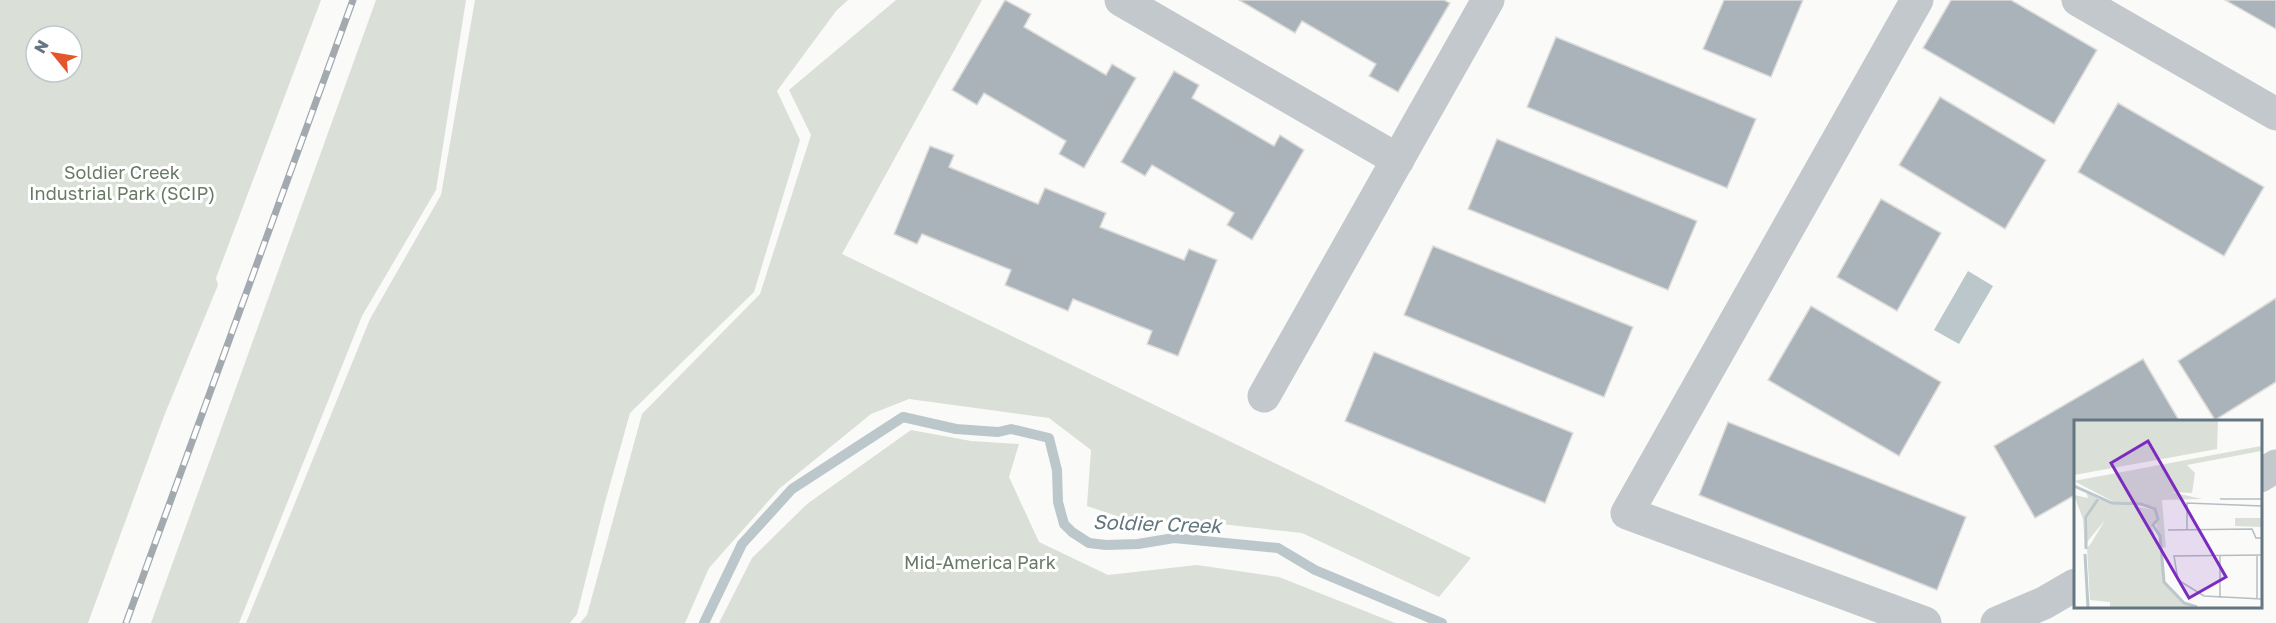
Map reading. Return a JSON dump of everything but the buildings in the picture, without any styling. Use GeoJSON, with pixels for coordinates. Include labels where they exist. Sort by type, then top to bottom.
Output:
{"type":"FeatureCollection","features":[{"type":"Feature","properties":{"kind":"street"},"geometry":{"type":"LineString","coordinates":[[1121,0],[1398,160]]}},
{"type":"Feature","properties":{"kind":"street"},"geometry":{"type":"LineString","coordinates":[[1264,396],[1488,0]]}},
{"type":"Feature","properties":{"kind":"street"},"geometry":{"type":"LineString","coordinates":[[1917,0],[1627,513],[1925,623]]}},
{"type":"Feature","properties":{"kind":"street"},"geometry":{"type":"LineString","coordinates":[[2078,0],[2276,114]]}},
{"type":"Feature","properties":{"kind":"street"},"geometry":{"type":"LineString","coordinates":[[2261,475],[2276,466]]}},
{"type":"Feature","properties":{"kind":"street"},"geometry":{"type":"LineString","coordinates":[[1996,623],[2044,603],[2074,586]]}},
{"type":"Feature","properties":{"kind":"green space","name":"Soldier Creek Industrial Park (SCIP)"},"geometry":{"type":"Polygon","coordinates":[[[0,0],[321,0],[216,278],[218,285],[164,416],[88,623],[0,623],[0,0]]]}},
{"type":"Feature","properties":{"kind":"green space"},"geometry":{"type":"Polygon","coordinates":[[[376,0],[466,0],[436,190],[362,316],[239,623],[151,623],[376,0]]]}},
{"type":"Feature","properties":{"kind":"green space"},"geometry":{"type":"Polygon","coordinates":[[[475,0],[848,0],[836,11],[777,91],[800,140],[754,292],[630,413],[577,614],[570,623],[246,623],[370,319],[441,195],[475,0]]]}},
{"type":"Feature","properties":{"kind":"green space"},"geometry":{"type":"Polygon","coordinates":[[[896,0],[982,0],[842,254],[1471,558],[1439,597],[1302,533],[1213,523],[1126,519],[1087,506],[1091,450],[1049,418],[909,399],[871,414],[780,488],[709,568],[685,623],[580,623],[587,615],[642,414],[760,294],[811,135],[789,90],[896,0]]]}},
{"type":"Feature","properties":{"kind":"green space","name":"Mid-America Park"},"geometry":{"type":"Polygon","coordinates":[[[911,430],[971,441],[1019,444],[1009,477],[1039,542],[1108,575],[1197,565],[1279,577],[1395,623],[719,623],[752,558],[807,504],[911,430]]]}},
{"type":"Feature","properties":{"kind":"shaded area"},"geometry":{"type":"Polygon","coordinates":[[[1968,271],[1993,286],[1959,344],[1934,330],[1968,271]]]}},
{"type":"Feature","properties":{"kind":"waterway","name":"Soldier Creek"},"geometry":{"type":"LineString","coordinates":[[704,623],[742,544],[792,489],[903,417],[956,429],[998,432],[1011,429],[1049,438],[1057,470],[1058,502],[1064,524],[1089,543],[1138,544],[1174,538],[1278,548],[1315,570],[1442,623]]}},
{"type":"Feature","properties":{"kind":"railway"},"geometry":{"type":"LineString","coordinates":[[126,623],[353,0]]}}]}
